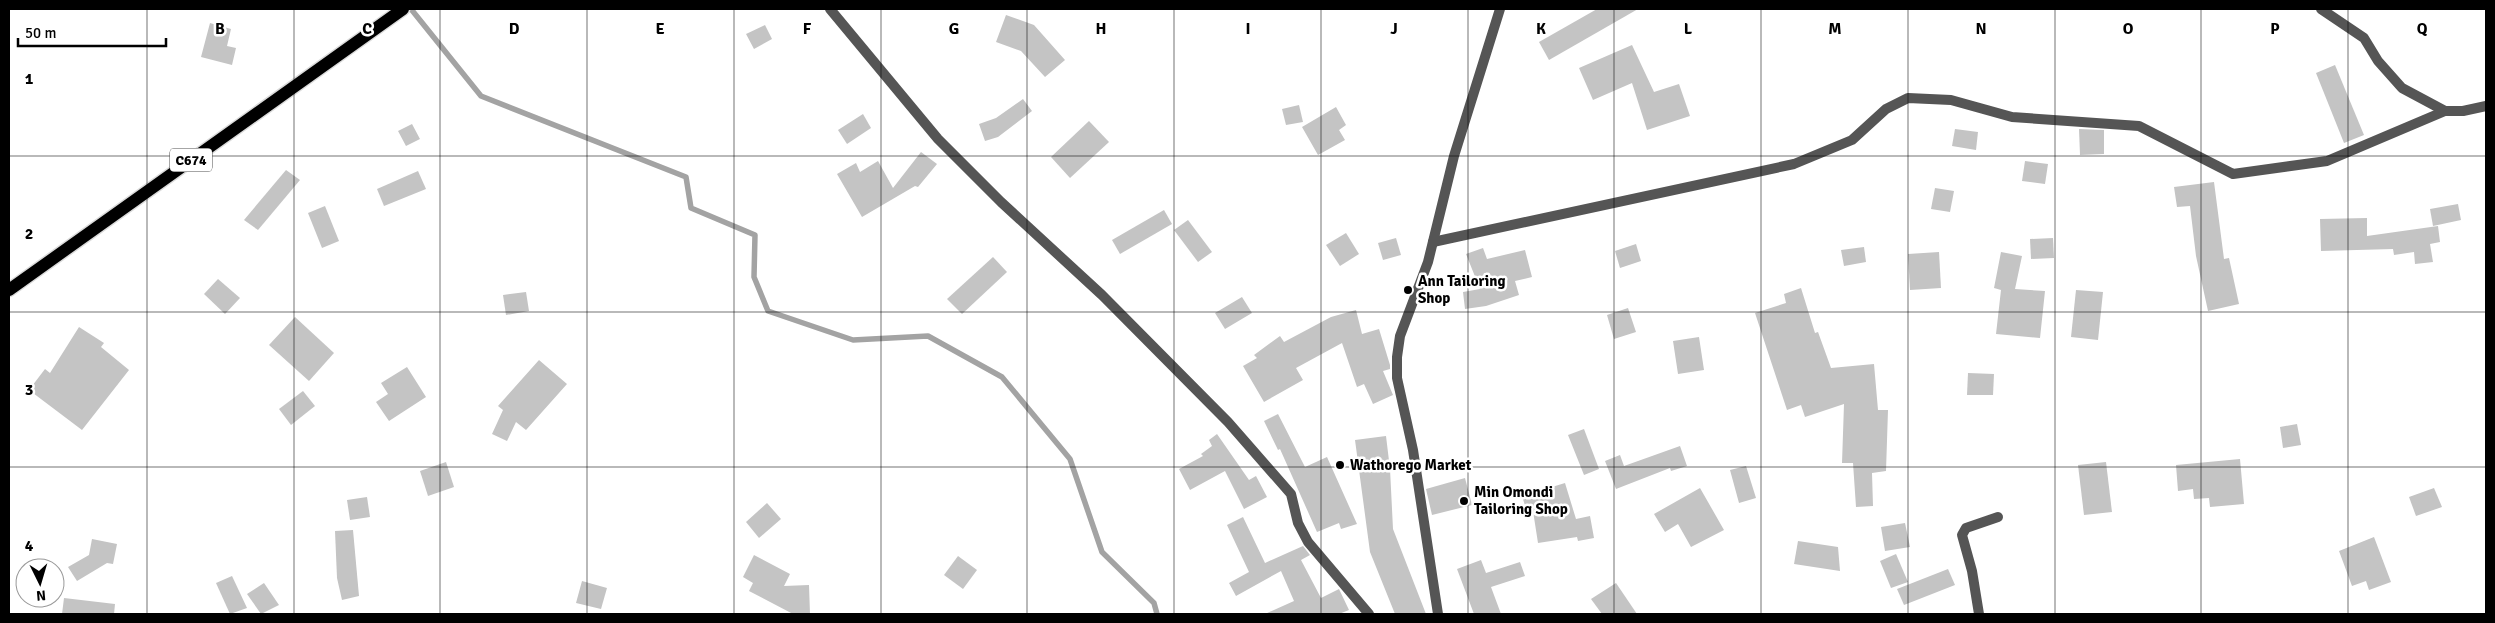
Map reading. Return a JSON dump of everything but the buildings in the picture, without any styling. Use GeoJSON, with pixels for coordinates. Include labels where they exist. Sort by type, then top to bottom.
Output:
{"type":"FeatureCollection","features":[{"type":"Feature","properties":{"kind":"main road","name":"C674"},"geometry":{"type":"LineString","coordinates":[[9,290],[403,9]]}},
{"type":"Feature","properties":{"kind":"street"},"geometry":{"type":"LineString","coordinates":[[830,9],[938,138],[1001,202],[1102,296],[1228,422],[1291,494],[1298,523],[1308,542],[1370,614]]}},
{"type":"Feature","properties":{"kind":"street"},"geometry":{"type":"LineString","coordinates":[[1438,614],[1413,450],[1397,378],[1397,356],[1400,336],[1428,262],[1454,156],[1500,9]]}},
{"type":"Feature","properties":{"kind":"street"},"geometry":{"type":"LineString","coordinates":[[2321,9],[2364,38],[2378,61],[2402,88],[2444,111]]}},
{"type":"Feature","properties":{"kind":"street"},"geometry":{"type":"LineString","coordinates":[[1433,242],[1794,164],[1852,140],[1886,109],[1908,98],[1951,100],[2012,117],[2139,126],[2233,174],[2327,161],[2444,111],[2463,111],[2486,106]]}},
{"type":"Feature","properties":{"kind":"street"},"geometry":{"type":"LineString","coordinates":[[1979,614],[1972,570],[1962,535],[1966,528],[1998,517]]}},
{"type":"Feature","properties":{"kind":"waterway"},"geometry":{"type":"LineString","coordinates":[[411,9],[481,96],[686,177],[691,208],[755,235],[754,277],[768,311],[853,340],[928,336],[1002,377],[1070,459],[1102,552],[1154,603],[1157,614]]}},
{"type":"Feature","properties":{"kind":"place","name":"Ann Tailoring Shop"},"geometry":{"type":"Point","coordinates":[1408,290]}},
{"type":"Feature","properties":{"kind":"place","name":"Wathorego Market"},"geometry":{"type":"Point","coordinates":[1340,465]}},
{"type":"Feature","properties":{"kind":"place","name":"Min Omondi Tailoring Shop"},"geometry":{"type":"Point","coordinates":[1464,501]}}]}
